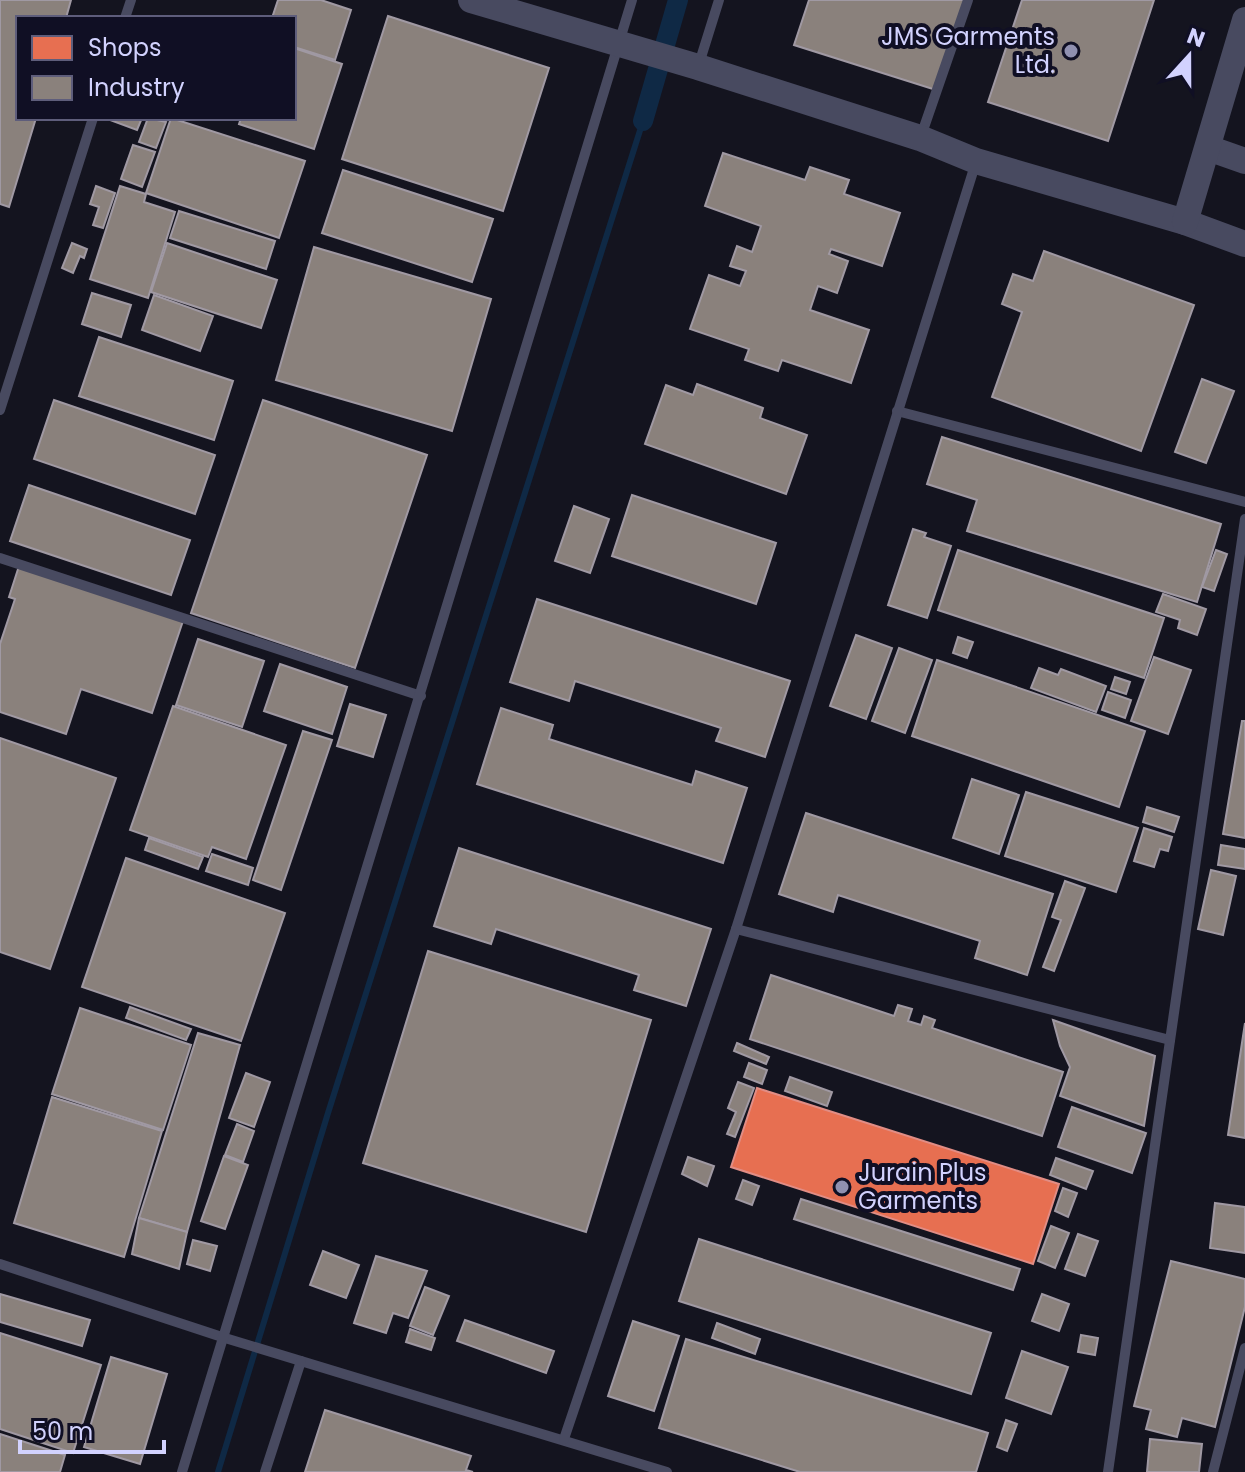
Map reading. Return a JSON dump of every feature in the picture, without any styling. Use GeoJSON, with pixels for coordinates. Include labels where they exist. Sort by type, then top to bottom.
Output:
{"type":"FeatureCollection","features":[{"type":"Feature","properties":{"kind":"street"},"geometry":{"type":"LineString","coordinates":[[471,0],[698,67],[920,138],[976,161],[1185,222],[1245,244]]}},
{"type":"Feature","properties":{"kind":"street"},"geometry":{"type":"LineString","coordinates":[[1185,222],[1245,20]]}},
{"type":"Feature","properties":{"kind":"street"},"geometry":{"type":"LineString","coordinates":[[1208,148],[1245,161]]}},
{"type":"Feature","properties":{"kind":"lane"},"geometry":{"type":"LineString","coordinates":[[182,1472],[421,696],[627,45],[632,0]]}},
{"type":"Feature","properties":{"kind":"lane"},"geometry":{"type":"LineString","coordinates":[[698,67],[719,0]]}},
{"type":"Feature","properties":{"kind":"lane"},"geometry":{"type":"LineString","coordinates":[[920,138],[968,0]]}},
{"type":"Feature","properties":{"kind":"lane"},"geometry":{"type":"LineString","coordinates":[[0,410],[92,120]]}},
{"type":"Feature","properties":{"kind":"lane"},"geometry":{"type":"LineString","coordinates":[[564,1439],[736,929],[976,161]]}},
{"type":"Feature","properties":{"kind":"lane"},"geometry":{"type":"LineString","coordinates":[[897,411],[1245,502]]}},
{"type":"Feature","properties":{"kind":"lane"},"geometry":{"type":"LineString","coordinates":[[1108,1472],[1245,519]]}},
{"type":"Feature","properties":{"kind":"lane"},"geometry":{"type":"LineString","coordinates":[[0,558],[421,696]]}},
{"type":"Feature","properties":{"kind":"lane"},"geometry":{"type":"LineString","coordinates":[[736,929],[1170,1040]]}},
{"type":"Feature","properties":{"kind":"lane"},"geometry":{"type":"LineString","coordinates":[[0,1264],[225,1338],[667,1472]]}},
{"type":"Feature","properties":{"kind":"lane"},"geometry":{"type":"LineString","coordinates":[[1213,1472],[1245,1348]]}},
{"type":"Feature","properties":{"kind":"lane"},"geometry":{"type":"LineString","coordinates":[[265,1472],[301,1361]]}},
{"type":"Feature","properties":{"kind":"building: Shops"},"geometry":{"type":"Polygon","coordinates":[[[757,1088],[1059,1184],[1033,1264],[731,1167],[757,1088]]]}},
{"type":"Feature","properties":{"kind":"building: Industry"},"geometry":{"type":"Polygon","coordinates":[[[0,0],[71,0],[67,16],[16,16],[16,120],[35,120],[9,207],[0,204],[0,0]]]}},
{"type":"Feature","properties":{"kind":"building: Industry"},"geometry":{"type":"Polygon","coordinates":[[[278,0],[321,0],[351,10],[335,60],[296,48],[296,16],[273,16],[278,0]]]}},
{"type":"Feature","properties":{"kind":"building: Industry"},"geometry":{"type":"Polygon","coordinates":[[[809,0],[965,0],[936,90],[794,45],[809,0]]]}},
{"type":"Feature","properties":{"kind":"building: Industry","name":"JMS Garments Ltd."},"geometry":{"type":"Polygon","coordinates":[[[1022,0],[1154,0],[1108,141],[988,102],[1022,0]]]}},
{"type":"Feature","properties":{"kind":"building: Industry"},"geometry":{"type":"Polygon","coordinates":[[[388,16],[549,68],[503,211],[342,159],[388,16]]]}},
{"type":"Feature","properties":{"kind":"building: Industry"},"geometry":{"type":"Polygon","coordinates":[[[296,49],[342,64],[314,149],[239,124],[240,120],[296,120],[296,49]]]}},
{"type":"Feature","properties":{"kind":"building: Industry"},"geometry":{"type":"Polygon","coordinates":[[[110,120],[141,120],[137,130],[110,120]]]}},
{"type":"Feature","properties":{"kind":"building: Industry"},"geometry":{"type":"Polygon","coordinates":[[[147,120],[166,122],[156,148],[139,142],[147,120]]]}},
{"type":"Feature","properties":{"kind":"building: Industry"},"geometry":{"type":"Polygon","coordinates":[[[170,120],[305,161],[279,238],[146,193],[170,120]]]}},
{"type":"Feature","properties":{"kind":"building: Industry"},"geometry":{"type":"Polygon","coordinates":[[[133,145],[155,152],[142,187],[121,179],[133,145]]]}},
{"type":"Feature","properties":{"kind":"building: Industry"},"geometry":{"type":"Polygon","coordinates":[[[723,153],[805,180],[810,167],[849,180],[844,194],[900,213],[882,266],[831,249],[829,254],[848,261],[837,293],[818,286],[810,310],[869,330],[851,383],[782,360],[778,371],[745,360],[749,349],[690,329],[709,275],[740,286],[746,271],[730,266],[737,246],[752,252],[761,226],[705,206],[723,153]]]}},
{"type":"Feature","properties":{"kind":"building: Industry"},"geometry":{"type":"Polygon","coordinates":[[[343,170],[493,219],[472,282],[322,233],[343,170]]]}},
{"type":"Feature","properties":{"kind":"building: Industry"},"geometry":{"type":"Polygon","coordinates":[[[96,186],[115,193],[103,228],[93,225],[99,207],[90,204],[96,186]]]}},
{"type":"Feature","properties":{"kind":"building: Industry"},"geometry":{"type":"Polygon","coordinates":[[[120,186],[146,194],[144,202],[175,212],[148,298],[90,279],[120,186]]]}},
{"type":"Feature","properties":{"kind":"building: Industry"},"geometry":{"type":"Polygon","coordinates":[[[179,211],[275,241],[266,269],[170,238],[179,211]]]}},
{"type":"Feature","properties":{"kind":"building: Industry"},"geometry":{"type":"Polygon","coordinates":[[[72,243],[87,249],[84,258],[80,256],[73,273],[62,268],[72,243]]]}},
{"type":"Feature","properties":{"kind":"building: Industry"},"geometry":{"type":"Polygon","coordinates":[[[167,243],[277,280],[261,328],[151,292],[167,243]]]}},
{"type":"Feature","properties":{"kind":"building: Industry"},"geometry":{"type":"Polygon","coordinates":[[[314,247],[491,299],[452,431],[276,380],[314,247]]]}},
{"type":"Feature","properties":{"kind":"building: Industry"},"geometry":{"type":"Polygon","coordinates":[[[1044,251],[1194,305],[1141,451],[992,397],[1022,312],[1002,304],[1013,274],[1033,281],[1044,251]]]}},
{"type":"Feature","properties":{"kind":"building: Industry"},"geometry":{"type":"Polygon","coordinates":[[[92,293],[131,305],[121,337],[82,324],[92,293]]]}},
{"type":"Feature","properties":{"kind":"building: Industry"},"geometry":{"type":"Polygon","coordinates":[[[154,295],[213,316],[200,351],[142,330],[154,295]]]}},
{"type":"Feature","properties":{"kind":"building: Industry"},"geometry":{"type":"Polygon","coordinates":[[[99,337],[233,381],[214,440],[79,396],[99,337]]]}},
{"type":"Feature","properties":{"kind":"building: Industry"},"geometry":{"type":"Polygon","coordinates":[[[1202,379],[1234,391],[1206,463],[1175,452],[1202,379]]]}},
{"type":"Feature","properties":{"kind":"building: Industry"},"geometry":{"type":"Polygon","coordinates":[[[697,384],[763,408],[760,418],[807,435],[786,494],[645,444],[666,385],[693,395],[697,384]]]}},
{"type":"Feature","properties":{"kind":"building: Industry"},"geometry":{"type":"Polygon","coordinates":[[[54,400],[215,455],[195,514],[34,459],[54,400]]]}},
{"type":"Feature","properties":{"kind":"building: Industry"},"geometry":{"type":"Polygon","coordinates":[[[263,400],[427,455],[355,668],[191,613],[263,400]]]}},
{"type":"Feature","properties":{"kind":"building: Industry"},"geometry":{"type":"Polygon","coordinates":[[[942,437],[1221,524],[1197,602],[967,531],[977,500],[927,484],[942,437]]]}},
{"type":"Feature","properties":{"kind":"building: Industry"},"geometry":{"type":"Polygon","coordinates":[[[29,485],[190,540],[171,595],[10,541],[29,485]]]}},
{"type":"Feature","properties":{"kind":"building: Industry"},"geometry":{"type":"Polygon","coordinates":[[[632,495],[776,543],[756,604],[612,556],[632,495]]]}},
{"type":"Feature","properties":{"kind":"building: Industry"},"geometry":{"type":"Polygon","coordinates":[[[574,506],[609,519],[590,573],[555,561],[574,506]]]}},
{"type":"Feature","properties":{"kind":"building: Industry"},"geometry":{"type":"Polygon","coordinates":[[[913,529],[926,533],[924,537],[951,546],[927,618],[888,605],[913,529]]]}},
{"type":"Feature","properties":{"kind":"building: Industry"},"geometry":{"type":"Polygon","coordinates":[[[958,550],[1164,618],[1144,678],[938,610],[958,550]]]}},
{"type":"Feature","properties":{"kind":"building: Industry"},"geometry":{"type":"Polygon","coordinates":[[[1216,550],[1227,554],[1214,591],[1202,587],[1216,550]]]}},
{"type":"Feature","properties":{"kind":"building: Industry"},"geometry":{"type":"Polygon","coordinates":[[[19,566],[183,621],[152,713],[81,689],[66,734],[0,712],[0,644],[15,599],[9,597],[19,566]]]}},
{"type":"Feature","properties":{"kind":"building: Industry"},"geometry":{"type":"Polygon","coordinates":[[[1163,594],[1206,609],[1197,635],[1178,628],[1180,620],[1156,612],[1163,594]]]}},
{"type":"Feature","properties":{"kind":"building: Industry"},"geometry":{"type":"Polygon","coordinates":[[[537,599],[790,681],[765,757],[716,741],[721,728],[575,681],[569,701],[510,682],[537,599]]]}},
{"type":"Feature","properties":{"kind":"building: Industry"},"geometry":{"type":"Polygon","coordinates":[[[856,635],[892,648],[866,719],[830,706],[856,635]]]}},
{"type":"Feature","properties":{"kind":"building: Industry"},"geometry":{"type":"Polygon","coordinates":[[[958,637],[973,642],[967,658],[953,653],[958,637]]]}},
{"type":"Feature","properties":{"kind":"building: Industry"},"geometry":{"type":"Polygon","coordinates":[[[198,639],[264,661],[242,727],[176,705],[198,639]]]}},
{"type":"Feature","properties":{"kind":"building: Industry"},"geometry":{"type":"Polygon","coordinates":[[[899,648],[932,660],[905,733],[872,721],[899,648]]]}},
{"type":"Feature","properties":{"kind":"building: Industry"},"geometry":{"type":"Polygon","coordinates":[[[1154,657],[1191,670],[1168,734],[1131,721],[1154,657]]]}},
{"type":"Feature","properties":{"kind":"building: Industry"},"geometry":{"type":"Polygon","coordinates":[[[937,660],[1145,731],[1119,807],[912,736],[937,660]]]}},
{"type":"Feature","properties":{"kind":"building: Industry"},"geometry":{"type":"Polygon","coordinates":[[[280,664],[347,687],[332,734],[264,711],[280,664]]]}},
{"type":"Feature","properties":{"kind":"building: Industry"},"geometry":{"type":"Polygon","coordinates":[[[1039,668],[1058,675],[1061,669],[1106,686],[1096,712],[1031,688],[1039,668]]]}},
{"type":"Feature","properties":{"kind":"building: Industry"},"geometry":{"type":"Polygon","coordinates":[[[1115,677],[1130,682],[1126,694],[1111,689],[1115,677]]]}},
{"type":"Feature","properties":{"kind":"building: Industry"},"geometry":{"type":"Polygon","coordinates":[[[1108,692],[1131,700],[1125,718],[1102,710],[1108,692]]]}},
{"type":"Feature","properties":{"kind":"building: Industry"},"geometry":{"type":"Polygon","coordinates":[[[350,704],[386,715],[373,757],[337,746],[350,704]]]}},
{"type":"Feature","properties":{"kind":"building: Industry"},"geometry":{"type":"Polygon","coordinates":[[[173,706],[286,745],[246,859],[212,847],[208,857],[130,830],[173,706]]]}},
{"type":"Feature","properties":{"kind":"building: Industry"},"geometry":{"type":"Polygon","coordinates":[[[501,708],[553,725],[549,739],[692,785],[696,771],[747,788],[723,863],[477,784],[501,708]]]}},
{"type":"Feature","properties":{"kind":"building: Industry"},"geometry":{"type":"Polygon","coordinates":[[[1242,721],[1245,721],[1245,838],[1223,834],[1242,721]]]}},
{"type":"Feature","properties":{"kind":"building: Industry"},"geometry":{"type":"Polygon","coordinates":[[[303,731],[332,740],[281,890],[253,880],[303,731]]]}},
{"type":"Feature","properties":{"kind":"building: Industry"},"geometry":{"type":"Polygon","coordinates":[[[0,738],[116,778],[50,969],[0,952],[0,738]]]}},
{"type":"Feature","properties":{"kind":"building: Industry"},"geometry":{"type":"Polygon","coordinates":[[[972,779],[1019,795],[999,854],[953,838],[972,779]]]}},
{"type":"Feature","properties":{"kind":"building: Industry"},"geometry":{"type":"Polygon","coordinates":[[[1026,792],[1138,828],[1116,892],[1005,856],[1026,792]]]}},
{"type":"Feature","properties":{"kind":"building: Industry"},"geometry":{"type":"Polygon","coordinates":[[[1147,807],[1179,817],[1174,832],[1143,822],[1147,807]]]}},
{"type":"Feature","properties":{"kind":"building: Industry"},"geometry":{"type":"Polygon","coordinates":[[[806,813],[1053,894],[1027,975],[975,958],[980,941],[838,895],[833,912],[779,894],[806,813]]]}},
{"type":"Feature","properties":{"kind":"building: Industry"},"geometry":{"type":"Polygon","coordinates":[[[1144,828],[1172,837],[1168,851],[1160,849],[1154,867],[1134,861],[1144,828]]]}},
{"type":"Feature","properties":{"kind":"building: Industry"},"geometry":{"type":"Polygon","coordinates":[[[149,838],[203,857],[198,869],[145,850],[149,838]]]}},
{"type":"Feature","properties":{"kind":"building: Industry"},"geometry":{"type":"Polygon","coordinates":[[[1221,845],[1245,849],[1245,869],[1218,865],[1221,845]]]}},
{"type":"Feature","properties":{"kind":"building: Industry"},"geometry":{"type":"Polygon","coordinates":[[[459,848],[711,929],[686,1006],[634,990],[639,975],[496,929],[491,944],[434,926],[459,848]]]}},
{"type":"Feature","properties":{"kind":"building: Industry"},"geometry":{"type":"Polygon","coordinates":[[[212,854],[253,868],[248,885],[206,871],[212,854]]]}},
{"type":"Feature","properties":{"kind":"building: Industry"},"geometry":{"type":"Polygon","coordinates":[[[126,858],[285,913],[241,1041],[82,987],[126,858]]]}},
{"type":"Feature","properties":{"kind":"building: Industry"},"geometry":{"type":"Polygon","coordinates":[[[1211,870],[1236,876],[1223,935],[1198,929],[1211,870]]]}},
{"type":"Feature","properties":{"kind":"building: Industry"},"geometry":{"type":"Polygon","coordinates":[[[1065,881],[1085,888],[1054,971],[1043,967],[1061,920],[1052,917],[1065,881]]]}},
{"type":"Feature","properties":{"kind":"building: Industry"},"geometry":{"type":"Polygon","coordinates":[[[428,951],[651,1020],[586,1232],[363,1163],[428,951]]]}},
{"type":"Feature","properties":{"kind":"building: Industry"},"geometry":{"type":"Polygon","coordinates":[[[771,975],[894,1016],[898,1005],[912,1009],[908,1021],[921,1025],[924,1016],[935,1020],[932,1028],[1063,1072],[1042,1136],[750,1039],[771,975]]]}},
{"type":"Feature","properties":{"kind":"building: Industry"},"geometry":{"type":"Polygon","coordinates":[[[130,1007],[191,1029],[186,1040],[126,1018],[130,1007]]]}},
{"type":"Feature","properties":{"kind":"building: Industry"},"geometry":{"type":"Polygon","coordinates":[[[80,1008],[191,1045],[163,1130],[52,1094],[80,1008]]]}},
{"type":"Feature","properties":{"kind":"building: Industry"},"geometry":{"type":"Polygon","coordinates":[[[1053,1020],[1155,1056],[1144,1126],[1060,1096],[1070,1067],[1053,1020]]]}},
{"type":"Feature","properties":{"kind":"building: Industry"},"geometry":{"type":"Polygon","coordinates":[[[1245,1023],[1245,1138],[1228,1135],[1245,1023]]]}},
{"type":"Feature","properties":{"kind":"building: Industry"},"geometry":{"type":"Polygon","coordinates":[[[198,1033],[240,1045],[187,1232],[139,1218],[198,1033]]]}},
{"type":"Feature","properties":{"kind":"building: Industry"},"geometry":{"type":"Polygon","coordinates":[[[737,1043],[769,1057],[766,1064],[734,1051],[737,1043]]]}},
{"type":"Feature","properties":{"kind":"building: Industry"},"geometry":{"type":"Polygon","coordinates":[[[749,1063],[767,1070],[762,1084],[744,1077],[749,1063]]]}},
{"type":"Feature","properties":{"kind":"building: Industry"},"geometry":{"type":"Polygon","coordinates":[[[246,1073],[270,1082],[254,1127],[229,1118],[246,1073]]]}},
{"type":"Feature","properties":{"kind":"building: Industry"},"geometry":{"type":"Polygon","coordinates":[[[790,1077],[832,1092],[827,1106],[785,1091],[790,1077]]]}},
{"type":"Feature","properties":{"kind":"building: Industry"},"geometry":{"type":"Polygon","coordinates":[[[738,1082],[754,1088],[735,1137],[727,1134],[736,1112],[728,1108],[738,1082]]]}},
{"type":"Feature","properties":{"kind":"building: Industry"},"geometry":{"type":"Polygon","coordinates":[[[52,1097],[162,1131],[124,1257],[14,1223],[52,1097]]]}},
{"type":"Feature","properties":{"kind":"building: Industry"},"geometry":{"type":"Polygon","coordinates":[[[1072,1107],[1146,1133],[1132,1173],[1058,1147],[1072,1107]]]}},
{"type":"Feature","properties":{"kind":"building: Industry"},"geometry":{"type":"Polygon","coordinates":[[[237,1124],[254,1131],[243,1162],[225,1155],[237,1124]]]}},
{"type":"Feature","properties":{"kind":"building: Industry"},"geometry":{"type":"Polygon","coordinates":[[[224,1156],[248,1165],[225,1229],[201,1221],[224,1156]]]}},
{"type":"Feature","properties":{"kind":"building: Industry"},"geometry":{"type":"Polygon","coordinates":[[[688,1157],[714,1166],[707,1186],[682,1174],[688,1157]]]}},
{"type":"Feature","properties":{"kind":"building: Industry"},"geometry":{"type":"Polygon","coordinates":[[[1056,1158],[1093,1171],[1086,1189],[1050,1175],[1056,1158]]]}},
{"type":"Feature","properties":{"kind":"building: Industry"},"geometry":{"type":"Polygon","coordinates":[[[743,1180],[759,1186],[752,1205],[736,1199],[743,1180]]]}},
{"type":"Feature","properties":{"kind":"building: Industry"},"geometry":{"type":"Polygon","coordinates":[[[1063,1188],[1077,1193],[1068,1217],[1055,1211],[1063,1188]]]}},
{"type":"Feature","properties":{"kind":"building: Industry"},"geometry":{"type":"Polygon","coordinates":[[[801,1199],[1020,1269],[1013,1290],[794,1219],[801,1199]]]}},
{"type":"Feature","properties":{"kind":"building: Industry"},"geometry":{"type":"Polygon","coordinates":[[[1215,1203],[1245,1207],[1245,1253],[1210,1248],[1215,1203]]]}},
{"type":"Feature","properties":{"kind":"building: Industry"},"geometry":{"type":"Polygon","coordinates":[[[139,1218],[187,1232],[179,1269],[132,1254],[139,1218]]]}},
{"type":"Feature","properties":{"kind":"building: Industry"},"geometry":{"type":"Polygon","coordinates":[[[1051,1226],[1069,1233],[1055,1268],[1038,1261],[1051,1226]]]}},
{"type":"Feature","properties":{"kind":"building: Industry"},"geometry":{"type":"Polygon","coordinates":[[[1078,1234],[1098,1241],[1085,1276],[1065,1269],[1078,1234]]]}},
{"type":"Feature","properties":{"kind":"building: Industry"},"geometry":{"type":"Polygon","coordinates":[[[699,1239],[991,1333],[971,1394],[679,1301],[699,1239]]]}},
{"type":"Feature","properties":{"kind":"building: Industry"},"geometry":{"type":"Polygon","coordinates":[[[193,1240],[217,1246],[210,1271],[187,1264],[193,1240]]]}},
{"type":"Feature","properties":{"kind":"building: Industry"},"geometry":{"type":"Polygon","coordinates":[[[323,1251],[359,1265],[346,1298],[310,1285],[323,1251]]]}},
{"type":"Feature","properties":{"kind":"building: Industry"},"geometry":{"type":"Polygon","coordinates":[[[376,1256],[427,1271],[408,1318],[393,1313],[386,1333],[354,1323],[376,1256]]]}},
{"type":"Feature","properties":{"kind":"building: Industry"},"geometry":{"type":"Polygon","coordinates":[[[1171,1261],[1245,1279],[1245,1307],[1215,1427],[1182,1418],[1177,1437],[1146,1429],[1151,1410],[1134,1406],[1171,1261]]]}},
{"type":"Feature","properties":{"kind":"building: Industry"},"geometry":{"type":"Polygon","coordinates":[[[425,1287],[449,1296],[433,1335],[410,1326],[425,1287]]]}},
{"type":"Feature","properties":{"kind":"building: Industry"},"geometry":{"type":"Polygon","coordinates":[[[0,1294],[90,1320],[82,1346],[0,1322],[0,1294]]]}},
{"type":"Feature","properties":{"kind":"building: Industry"},"geometry":{"type":"Polygon","coordinates":[[[1042,1294],[1069,1304],[1059,1331],[1032,1321],[1042,1294]]]}},
{"type":"Feature","properties":{"kind":"building: Industry"},"geometry":{"type":"Polygon","coordinates":[[[465,1320],[554,1351],[546,1373],[457,1341],[465,1320]]]}},
{"type":"Feature","properties":{"kind":"building: Industry"},"geometry":{"type":"Polygon","coordinates":[[[633,1321],[679,1336],[654,1411],[608,1396],[633,1321]]]}},
{"type":"Feature","properties":{"kind":"building: Industry"},"geometry":{"type":"Polygon","coordinates":[[[717,1323],[760,1339],[755,1354],[712,1338],[717,1323]]]}},
{"type":"Feature","properties":{"kind":"building: Industry"},"geometry":{"type":"Polygon","coordinates":[[[410,1329],[435,1338],[431,1350],[406,1342],[410,1329]]]}},
{"type":"Feature","properties":{"kind":"building: Industry"},"geometry":{"type":"Polygon","coordinates":[[[0,1333],[101,1365],[73,1453],[0,1429],[0,1333]]]}},
{"type":"Feature","properties":{"kind":"building: Industry"},"geometry":{"type":"Polygon","coordinates":[[[1081,1335],[1098,1338],[1095,1355],[1078,1352],[1081,1335]]]}},
{"type":"Feature","properties":{"kind":"building: Industry"},"geometry":{"type":"Polygon","coordinates":[[[686,1339],[988,1433],[976,1472],[800,1472],[659,1428],[686,1339]]]}},
{"type":"Feature","properties":{"kind":"building: Industry"},"geometry":{"type":"Polygon","coordinates":[[[1022,1351],[1068,1367],[1051,1414],[1006,1398],[1022,1351]]]}},
{"type":"Feature","properties":{"kind":"building: Industry"},"geometry":{"type":"Polygon","coordinates":[[[111,1357],[167,1374],[140,1464],[84,1447],[111,1357]]]}},
{"type":"Feature","properties":{"kind":"building: Industry"},"geometry":{"type":"Polygon","coordinates":[[[325,1410],[471,1456],[466,1470],[473,1472],[305,1472],[325,1410]]]}},
{"type":"Feature","properties":{"kind":"building: Industry"},"geometry":{"type":"Polygon","coordinates":[[[1006,1420],[1017,1424],[1007,1451],[997,1447],[1006,1420]]]}},
{"type":"Feature","properties":{"kind":"building: Industry"},"geometry":{"type":"Polygon","coordinates":[[[0,1434],[65,1455],[60,1472],[0,1472],[0,1434]]]}},
{"type":"Feature","properties":{"kind":"building: Industry"},"geometry":{"type":"Polygon","coordinates":[[[1150,1439],[1202,1444],[1199,1472],[1147,1472],[1150,1439]]]}},
{"type":"Feature","properties":{"kind":"waterway"},"geometry":{"type":"LineString","coordinates":[[643,121],[678,0]]}},
{"type":"Feature","properties":{"kind":"waterway"},"geometry":{"type":"LineString","coordinates":[[218,1472],[328,1113],[643,121]]}},
{"type":"Feature","properties":{"kind":"place","name":"JMS Garments Ltd."},"geometry":{"type":"Point","coordinates":[1071,51]}},
{"type":"Feature","properties":{"kind":"place","name":"Jurain Plus Garments"},"geometry":{"type":"Point","coordinates":[842,1187]}}]}
